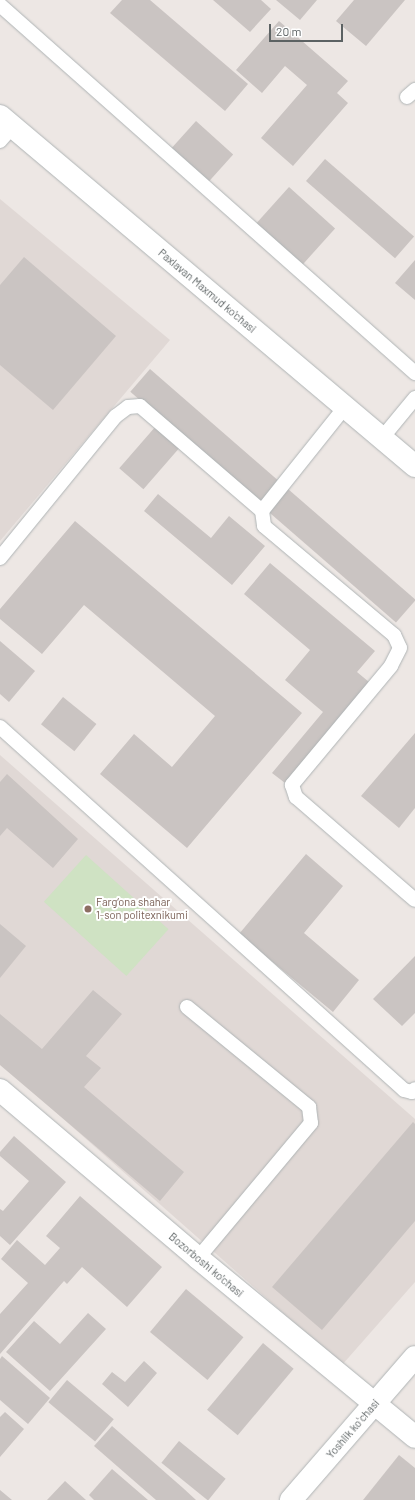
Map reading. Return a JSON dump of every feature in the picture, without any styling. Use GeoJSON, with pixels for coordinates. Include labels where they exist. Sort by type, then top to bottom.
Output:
{"type":"FeatureCollection","features":[{"type":"Feature","properties":{"kind":"street","name":"Paxlavan Maxmud ko'chasi"},"geometry":{"type":"LineString","coordinates":[[4,128],[415,466]]}},
{"type":"Feature","properties":{"kind":"street","name":"Bozorboshi ko'chasi"},"geometry":{"type":"LineString","coordinates":[[0,1090],[198,1258],[374,1405],[415,1437]]}},
{"type":"Feature","properties":{"kind":"street","name":"Yoshlik koʻchasi"},"geometry":{"type":"LineString","coordinates":[[291,1500],[415,1357]]}},
{"type":"Feature","properties":{"kind":"lane"},"geometry":{"type":"LineString","coordinates":[[0,5],[415,373]]}},
{"type":"Feature","properties":{"kind":"lane"},"geometry":{"type":"LineString","coordinates":[[382,438],[415,398]]}},
{"type":"Feature","properties":{"kind":"lane"},"geometry":{"type":"LineString","coordinates":[[0,558],[116,416],[128,407],[140,406],[262,510],[264,526],[394,635],[400,648],[391,666],[292,785],[296,797],[415,900]]}},
{"type":"Feature","properties":{"kind":"lane"},"geometry":{"type":"LineString","coordinates":[[262,510],[345,407]]}},
{"type":"Feature","properties":{"kind":"lane"},"geometry":{"type":"LineString","coordinates":[[0,727],[404,1090],[412,1092],[415,1089]]}},
{"type":"Feature","properties":{"kind":"lane"},"geometry":{"type":"LineString","coordinates":[[187,1007],[309,1107],[311,1123],[198,1258]]}},
{"type":"Feature","properties":{"kind":"shaded area"},"geometry":{"type":"Polygon","coordinates":[[[0,199],[170,340],[0,541],[0,199]]]}},
{"type":"Feature","properties":{"kind":"shaded area","name":"Farg‘ona shahar 1-son politexnikumi"},"geometry":{"type":"Polygon","coordinates":[[[0,755],[415,1119],[415,1282],[342,1365],[0,1063],[0,755]]]}},
{"type":"Feature","properties":{"kind":"green space"},"geometry":{"type":"Polygon","coordinates":[[[86,855],[168,929],[126,976],[44,902],[86,855]]]}},
{"type":"Feature","properties":{"kind":"building"},"geometry":{"type":"Polygon","coordinates":[[[122,0],[150,0],[248,84],[225,111],[110,13],[122,0]]]}},
{"type":"Feature","properties":{"kind":"building"},"geometry":{"type":"Polygon","coordinates":[[[213,0],[261,0],[271,9],[250,32],[213,0]]]}},
{"type":"Feature","properties":{"kind":"building"},"geometry":{"type":"Polygon","coordinates":[[[276,0],[317,0],[300,20],[276,0]]]}},
{"type":"Feature","properties":{"kind":"building"},"geometry":{"type":"Polygon","coordinates":[[[354,0],[405,0],[366,46],[336,21],[354,0]]]}},
{"type":"Feature","properties":{"kind":"building"},"geometry":{"type":"Polygon","coordinates":[[[279,21],[348,81],[337,93],[348,103],[293,166],[261,138],[307,85],[285,66],[262,93],[236,70],[279,21]]]}},
{"type":"Feature","properties":{"kind":"building"},"geometry":{"type":"Polygon","coordinates":[[[196,121],[233,154],[208,183],[171,149],[196,121]]]}},
{"type":"Feature","properties":{"kind":"building"},"geometry":{"type":"Polygon","coordinates":[[[325,159],[414,236],[395,258],[306,181],[325,159]]]}},
{"type":"Feature","properties":{"kind":"building"},"geometry":{"type":"Polygon","coordinates":[[[289,187],[335,228],[302,265],[256,223],[289,187]]]}},
{"type":"Feature","properties":{"kind":"building"},"geometry":{"type":"Polygon","coordinates":[[[24,257],[116,336],[53,410],[0,365],[0,285],[24,257]]]}},
{"type":"Feature","properties":{"kind":"building"},"geometry":{"type":"Polygon","coordinates":[[[415,260],[415,300],[395,283],[415,260]]]}},
{"type":"Feature","properties":{"kind":"building"},"geometry":{"type":"Polygon","coordinates":[[[150,369],[415,599],[396,623],[130,392],[150,369]]]}},
{"type":"Feature","properties":{"kind":"building"},"geometry":{"type":"Polygon","coordinates":[[[156,426],[180,447],[143,489],[119,468],[156,426]]]}},
{"type":"Feature","properties":{"kind":"building"},"geometry":{"type":"Polygon","coordinates":[[[158,494],[211,538],[229,516],[265,546],[232,585],[144,511],[158,494]]]}},
{"type":"Feature","properties":{"kind":"building"},"geometry":{"type":"Polygon","coordinates":[[[75,521],[302,713],[187,848],[100,774],[134,734],[172,767],[215,716],[84,605],[42,654],[0,619],[0,609],[75,521]]]}},
{"type":"Feature","properties":{"kind":"building"},"geometry":{"type":"Polygon","coordinates":[[[270,563],[375,651],[357,672],[369,682],[285,783],[272,773],[323,712],[285,680],[310,650],[244,594],[270,563]]]}},
{"type":"Feature","properties":{"kind":"building"},"geometry":{"type":"Polygon","coordinates":[[[0,641],[35,671],[9,702],[0,694],[0,641]]]}},
{"type":"Feature","properties":{"kind":"building"},"geometry":{"type":"Polygon","coordinates":[[[63,697],[96,724],[74,751],[41,724],[63,697]]]}},
{"type":"Feature","properties":{"kind":"building"},"geometry":{"type":"Polygon","coordinates":[[[415,733],[415,808],[399,828],[361,796],[415,733]]]}},
{"type":"Feature","properties":{"kind":"building"},"geometry":{"type":"Polygon","coordinates":[[[7,774],[78,839],[53,868],[7,828],[0,836],[0,782],[7,774]]]}},
{"type":"Feature","properties":{"kind":"building"},"geometry":{"type":"Polygon","coordinates":[[[306,854],[343,886],[304,933],[359,980],[333,1012],[239,934],[306,854]]]}},
{"type":"Feature","properties":{"kind":"building"},"geometry":{"type":"Polygon","coordinates":[[[0,924],[26,946],[0,978],[0,924]]]}},
{"type":"Feature","properties":{"kind":"building"},"geometry":{"type":"Polygon","coordinates":[[[415,956],[415,1013],[402,1026],[373,999],[415,956]]]}},
{"type":"Feature","properties":{"kind":"building"},"geometry":{"type":"Polygon","coordinates":[[[93,990],[122,1014],[86,1056],[101,1068],[84,1087],[184,1172],[160,1201],[0,1065],[0,1014],[42,1049],[93,990]]]}},
{"type":"Feature","properties":{"kind":"building"},"geometry":{"type":"Polygon","coordinates":[[[413,1122],[415,1124],[415,1221],[322,1330],[272,1287],[413,1122]]]}},
{"type":"Feature","properties":{"kind":"building"},"geometry":{"type":"Polygon","coordinates":[[[14,1136],[66,1182],[10,1245],[0,1236],[0,1209],[3,1211],[29,1181],[0,1156],[0,1152],[14,1136]]]}},
{"type":"Feature","properties":{"kind":"building"},"geometry":{"type":"Polygon","coordinates":[[[80,1196],[162,1267],[127,1307],[82,1267],[67,1284],[64,1281],[0,1354],[0,1314],[28,1283],[1,1259],[17,1240],[45,1265],[60,1248],[46,1236],[80,1196]]]}},
{"type":"Feature","properties":{"kind":"building"},"geometry":{"type":"Polygon","coordinates":[[[186,1289],[243,1337],[207,1380],[150,1332],[186,1289]]]}},
{"type":"Feature","properties":{"kind":"building"},"geometry":{"type":"Polygon","coordinates":[[[88,1313],[106,1329],[50,1391],[6,1352],[34,1321],[60,1344],[88,1313]]]}},
{"type":"Feature","properties":{"kind":"building"},"geometry":{"type":"Polygon","coordinates":[[[263,1343],[294,1369],[238,1435],[207,1410],[263,1343]]]}},
{"type":"Feature","properties":{"kind":"building"},"geometry":{"type":"Polygon","coordinates":[[[2,1356],[50,1398],[28,1424],[0,1400],[0,1359],[2,1356]]]}},
{"type":"Feature","properties":{"kind":"building"},"geometry":{"type":"Polygon","coordinates":[[[144,1361],[157,1373],[128,1407],[102,1384],[112,1372],[125,1382],[144,1361]]]}},
{"type":"Feature","properties":{"kind":"building"},"geometry":{"type":"Polygon","coordinates":[[[67,1380],[114,1419],[95,1441],[48,1402],[67,1380]]]}},
{"type":"Feature","properties":{"kind":"building"},"geometry":{"type":"Polygon","coordinates":[[[5,1412],[24,1429],[0,1457],[0,1417],[5,1412]]]}},
{"type":"Feature","properties":{"kind":"building"},"geometry":{"type":"Polygon","coordinates":[[[112,1426],[196,1500],[156,1500],[94,1446],[112,1426]]]}},
{"type":"Feature","properties":{"kind":"building"},"geometry":{"type":"Polygon","coordinates":[[[179,1441],[226,1479],[207,1500],[161,1463],[179,1441]]]}},
{"type":"Feature","properties":{"kind":"building"},"geometry":{"type":"Polygon","coordinates":[[[399,1455],[415,1468],[415,1500],[363,1500],[399,1455]]]}},
{"type":"Feature","properties":{"kind":"building"},"geometry":{"type":"Polygon","coordinates":[[[112,1469],[148,1500],[94,1500],[89,1495],[112,1469]]]}},
{"type":"Feature","properties":{"kind":"building"},"geometry":{"type":"Polygon","coordinates":[[[65,1481],[86,1500],[47,1500],[65,1481]]]}},
{"type":"Feature","properties":{"kind":"building"},"geometry":{"type":"Polygon","coordinates":[[[0,1490],[12,1500],[0,1500],[0,1490]]]}},
{"type":"Feature","properties":{"kind":"place","name":"Farg‘ona shahar 1-son politexnikumi"},"geometry":{"type":"Point","coordinates":[88,909]}}]}
